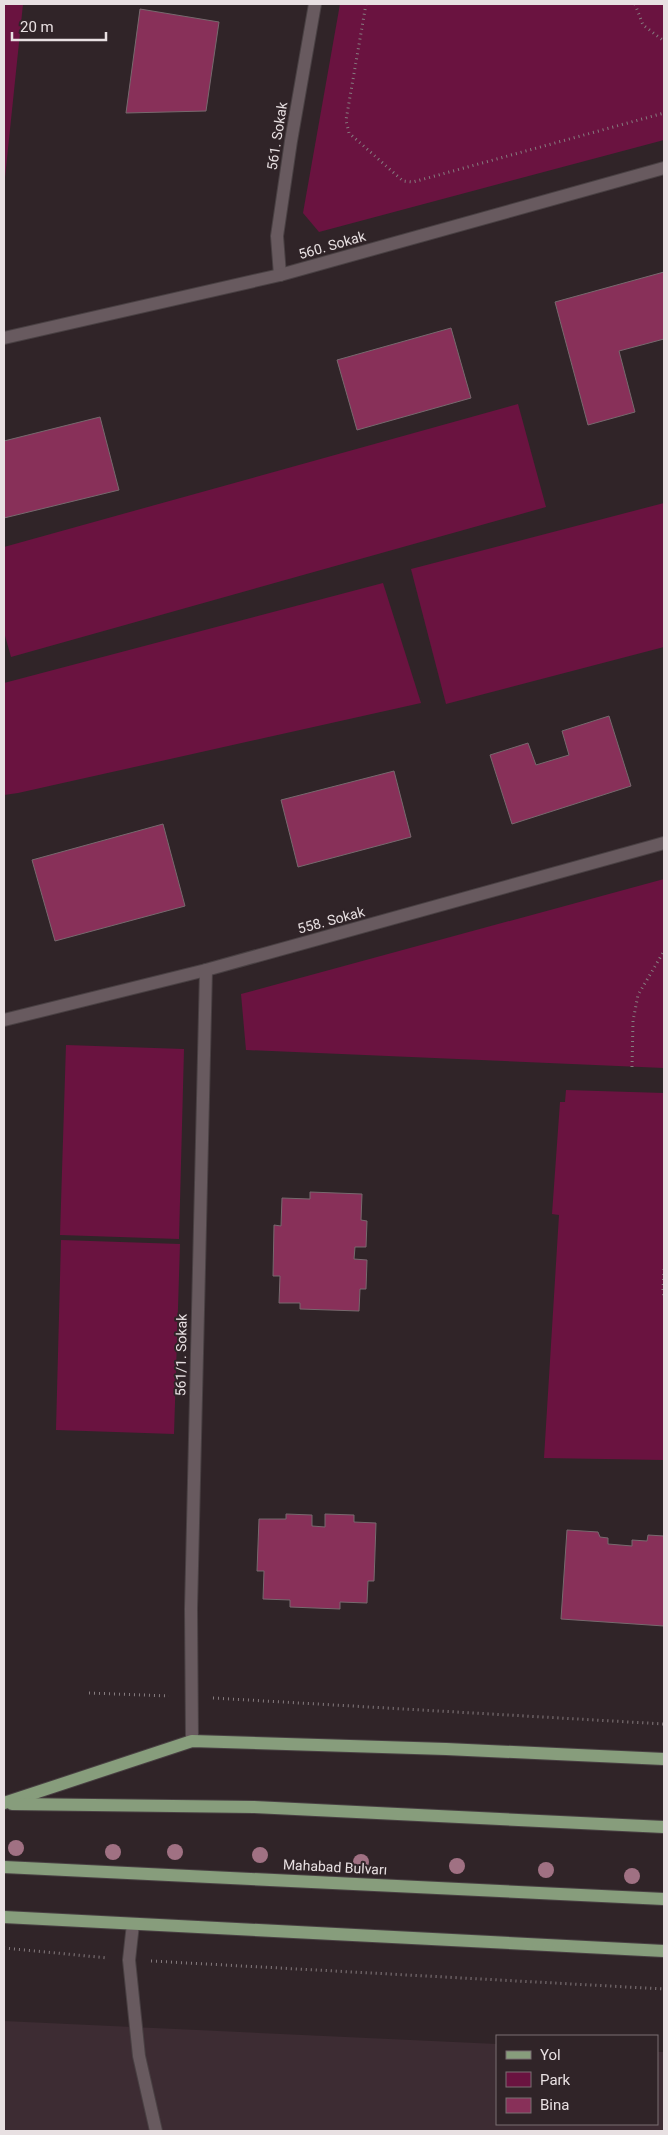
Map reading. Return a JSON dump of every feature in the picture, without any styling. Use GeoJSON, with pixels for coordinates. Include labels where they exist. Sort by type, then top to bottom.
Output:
{"type":"FeatureCollection","features":[{"type":"Feature","properties":{"kind":"main road"},"geometry":{"type":"LineString","coordinates":[[4,1804],[192,1741],[436,1748],[664,1759]]}},
{"type":"Feature","properties":{"kind":"main road"},"geometry":{"type":"LineString","coordinates":[[4,1804],[254,1807],[664,1827]]}},
{"type":"Feature","properties":{"kind":"main road","name":"Mahabad Bulvarı"},"geometry":{"type":"LineString","coordinates":[[4,1866],[664,1899]]}},
{"type":"Feature","properties":{"kind":"main road"},"geometry":{"type":"LineString","coordinates":[[4,1917],[664,1951]]}},
{"type":"Feature","properties":{"kind":"street","name":"561. Sokak"},"geometry":{"type":"LineString","coordinates":[[280,275],[277,236],[291,141],[316,4]]}},
{"type":"Feature","properties":{"kind":"street","name":"560. Sokak"},"geometry":{"type":"LineString","coordinates":[[4,338],[280,275],[664,168]]}},
{"type":"Feature","properties":{"kind":"street","name":"558. Sokak"},"geometry":{"type":"LineString","coordinates":[[4,1020],[206,970],[664,843]]}},
{"type":"Feature","properties":{"kind":"street","name":"561/1. Sokak"},"geometry":{"type":"LineString","coordinates":[[192,1741],[191,1609],[206,970]]}},
{"type":"Feature","properties":{"kind":"street"},"geometry":{"type":"LineString","coordinates":[[133,1924],[129,1960],[139,2056],[156,2131]]}},
{"type":"Feature","properties":{"kind":"path"},"geometry":{"type":"LineString","coordinates":[[366,4],[346,120],[349,133],[402,181],[412,182],[664,113]]}},
{"type":"Feature","properties":{"kind":"path"},"geometry":{"type":"LineString","coordinates":[[634,4],[643,25],[664,41]]}},
{"type":"Feature","properties":{"kind":"path"},"geometry":{"type":"LineString","coordinates":[[632,1067],[633,1021],[638,995],[664,951]]}},
{"type":"Feature","properties":{"kind":"path"},"geometry":{"type":"LineString","coordinates":[[664,1269],[664,1297]]}},
{"type":"Feature","properties":{"kind":"path"},"geometry":{"type":"LineString","coordinates":[[89,1693],[192,1697],[664,1724]]}},
{"type":"Feature","properties":{"kind":"path"},"geometry":{"type":"LineString","coordinates":[[4,1948],[129,1960],[664,1989]]}},
{"type":"Feature","properties":{"kind":"shaded area"},"geometry":{"type":"Polygon","coordinates":[[[4,2021],[496,2044],[496,2125],[658,2125],[658,2052],[664,2052],[664,2131],[4,2131],[4,2021]]]}},
{"type":"Feature","properties":{"kind":"green space"},"geometry":{"type":"Polygon","coordinates":[[[4,4],[23,4],[4,187],[4,4]]]}},
{"type":"Feature","properties":{"kind":"green space"},"geometry":{"type":"Polygon","coordinates":[[[340,4],[664,4],[664,140],[319,232],[303,213],[340,4]]]}},
{"type":"Feature","properties":{"kind":"green space"},"geometry":{"type":"Polygon","coordinates":[[[518,404],[546,507],[11,657],[4,632],[4,547],[518,404]]]}},
{"type":"Feature","properties":{"kind":"green space"},"geometry":{"type":"Polygon","coordinates":[[[664,503],[664,647],[446,704],[411,569],[664,503]]]}},
{"type":"Feature","properties":{"kind":"green space"},"geometry":{"type":"Polygon","coordinates":[[[383,583],[421,703],[4,795],[4,683],[383,583]]]}},
{"type":"Feature","properties":{"kind":"green space"},"geometry":{"type":"Polygon","coordinates":[[[664,879],[664,1068],[246,1050],[241,994],[664,879]]]}},
{"type":"Feature","properties":{"kind":"green space"},"geometry":{"type":"Polygon","coordinates":[[[66,1045],[184,1049],[179,1239],[60,1235],[66,1045]]]}},
{"type":"Feature","properties":{"kind":"green space"},"geometry":{"type":"Polygon","coordinates":[[[566,1090],[664,1093],[664,1460],[544,1458],[559,1215],[552,1214],[560,1102],[565,1102],[566,1090]]]}},
{"type":"Feature","properties":{"kind":"green space"},"geometry":{"type":"Polygon","coordinates":[[[61,1240],[180,1244],[174,1434],[56,1430],[61,1240]]]}},
{"type":"Feature","properties":{"kind":"building"},"geometry":{"type":"Polygon","coordinates":[[[140,9],[219,22],[206,111],[126,113],[140,9]]]}},
{"type":"Feature","properties":{"kind":"building"},"geometry":{"type":"Polygon","coordinates":[[[664,272],[664,339],[619,351],[635,412],[588,425],[555,302],[664,272]]]}},
{"type":"Feature","properties":{"kind":"building"},"geometry":{"type":"Polygon","coordinates":[[[451,328],[471,398],[357,430],[337,360],[451,328]]]}},
{"type":"Feature","properties":{"kind":"building"},"geometry":{"type":"Polygon","coordinates":[[[100,417],[119,490],[4,518],[4,441],[100,417]]]}},
{"type":"Feature","properties":{"kind":"building"},"geometry":{"type":"Polygon","coordinates":[[[609,716],[631,786],[512,824],[490,755],[528,743],[536,765],[569,755],[562,731],[609,716]]]}},
{"type":"Feature","properties":{"kind":"building"},"geometry":{"type":"Polygon","coordinates":[[[394,771],[411,837],[298,867],[281,800],[394,771]]]}},
{"type":"Feature","properties":{"kind":"building"},"geometry":{"type":"Polygon","coordinates":[[[163,824],[185,906],[55,941],[32,860],[163,824]]]}},
{"type":"Feature","properties":{"kind":"building"},"geometry":{"type":"Polygon","coordinates":[[[310,1192],[362,1194],[361,1220],[367,1221],[366,1247],[355,1247],[354,1259],[367,1260],[366,1289],[360,1289],[359,1311],[300,1309],[300,1303],[279,1303],[280,1276],[273,1276],[274,1225],[281,1226],[282,1198],[310,1199],[310,1192]]]}},
{"type":"Feature","properties":{"kind":"building"},"geometry":{"type":"Polygon","coordinates":[[[286,1514],[312,1515],[312,1526],[325,1527],[325,1514],[354,1515],[354,1522],[376,1523],[374,1581],[368,1581],[367,1603],[340,1602],[340,1609],[290,1607],[290,1600],[263,1599],[264,1571],[257,1571],[259,1519],[286,1519],[286,1514]]]}},
{"type":"Feature","properties":{"kind":"building"},"geometry":{"type":"Polygon","coordinates":[[[567,1530],[598,1532],[600,1537],[608,1538],[608,1544],[632,1546],[632,1540],[647,1541],[648,1535],[664,1536],[664,1626],[561,1619],[567,1530]]]}}]}
